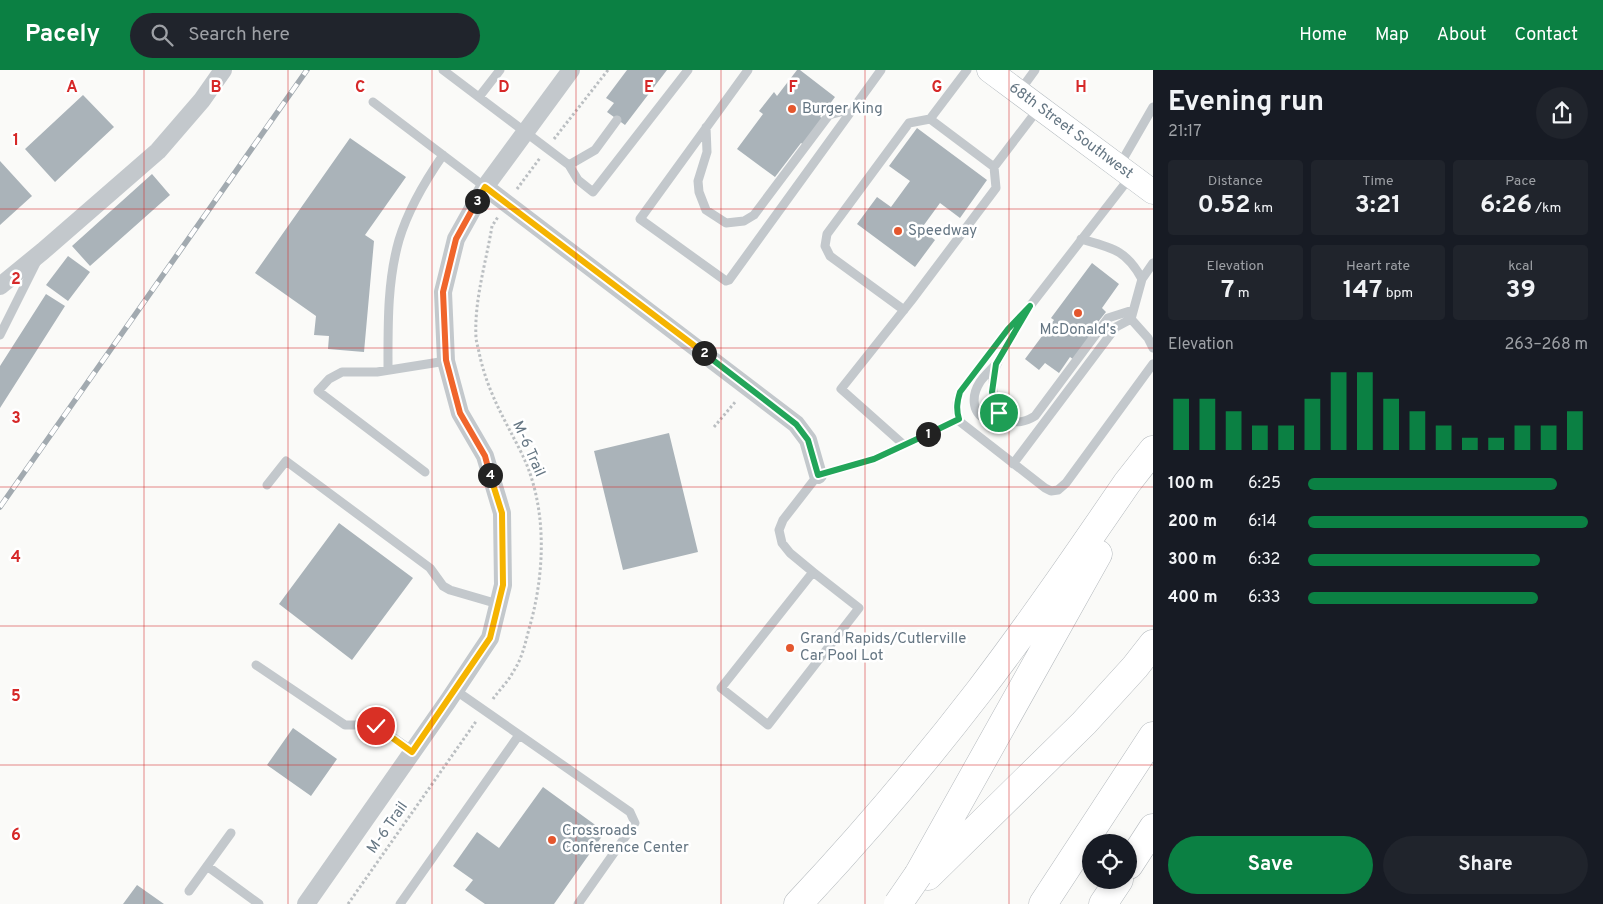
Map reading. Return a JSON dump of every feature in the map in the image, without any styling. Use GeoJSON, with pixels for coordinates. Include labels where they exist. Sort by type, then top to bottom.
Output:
{"type":"FeatureCollection","features":[{"type":"Feature","properties":{"kind":"highway"},"geometry":{"type":"LineString","coordinates":[[798,904],[840,860],[980,690],[1127,483],[1153,450]]}},
{"type":"Feature","properties":{"kind":"highway"},"geometry":{"type":"LineString","coordinates":[[924,875],[953,815],[1077,589],[1153,458]]}},
{"type":"Feature","properties":{"kind":"highway"},"geometry":{"type":"LineString","coordinates":[[900,904],[924,875],[1084,723],[1153,644]]}},
{"type":"Feature","properties":{"kind":"highway"},"geometry":{"type":"LineString","coordinates":[[1043,904],[1153,736]]}},
{"type":"Feature","properties":{"kind":"highway"},"geometry":{"type":"LineString","coordinates":[[1137,853],[1153,828]]}},
{"type":"Feature","properties":{"kind":"highway"},"geometry":{"type":"LineString","coordinates":[[1103,904],[1113,889]]}},
{"type":"Feature","properties":{"kind":"main road","name":"68th Street Southwest"},"geometry":{"type":"LineString","coordinates":[[993,71],[1018,92],[1153,192]]}},
{"type":"Feature","properties":{"kind":"street"},"geometry":{"type":"LineString","coordinates":[[0,286],[158,151],[202,100],[223,70]]}},
{"type":"Feature","properties":{"kind":"street"},"geometry":{"type":"LineString","coordinates":[[308,903],[490,638],[503,585],[502,513],[485,456],[460,413],[446,361],[443,292],[456,239],[485,187],[571,70]]}},
{"type":"Feature","properties":{"kind":"street"},"geometry":{"type":"LineString","coordinates":[[485,187],[796,424],[808,440],[818,475]]}},
{"type":"Feature","properties":{"kind":"lane"},"geometry":{"type":"LineString","coordinates":[[443,70],[569,165],[578,180],[594,192],[688,70]]}},
{"type":"Feature","properties":{"kind":"lane"},"geometry":{"type":"LineString","coordinates":[[479,97],[500,70]]}},
{"type":"Feature","properties":{"kind":"lane"},"geometry":{"type":"LineString","coordinates":[[748,70],[640,218],[726,281],[729,280],[881,70]]}},
{"type":"Feature","properties":{"kind":"lane"},"geometry":{"type":"LineString","coordinates":[[904,310],[830,256],[825,246],[827,234],[909,123],[930,119],[967,70]]}},
{"type":"Feature","properties":{"kind":"lane"},"geometry":{"type":"LineString","coordinates":[[1018,92],[1035,70]]}},
{"type":"Feature","properties":{"kind":"lane"},"geometry":{"type":"LineString","coordinates":[[373,102],[485,187]]}},
{"type":"Feature","properties":{"kind":"lane"},"geometry":{"type":"LineString","coordinates":[[904,445],[840,389],[904,310],[996,188],[994,167],[1039,107]]}},
{"type":"Feature","properties":{"kind":"lane"},"geometry":{"type":"LineString","coordinates":[[1153,108],[1125,171],[1081,239],[1030,306],[1008,329],[960,392],[957,412],[959,419],[1013,464],[1045,488],[1051,491],[1058,490],[1066,483],[1153,364]]}},
{"type":"Feature","properties":{"kind":"lane"},"geometry":{"type":"LineString","coordinates":[[706,128],[707,152],[698,181],[699,192],[706,210],[726,223],[744,221],[754,215],[829,115],[852,109]]}},
{"type":"Feature","properties":{"kind":"lane"},"geometry":{"type":"LineString","coordinates":[[930,119],[994,167]]}},
{"type":"Feature","properties":{"kind":"lane"},"geometry":{"type":"LineString","coordinates":[[569,165],[595,150],[617,120]]}},
{"type":"Feature","properties":{"kind":"lane"},"geometry":{"type":"LineString","coordinates":[[388,370],[391,286],[399,240],[418,197],[443,155]]}},
{"type":"Feature","properties":{"kind":"lane"},"geometry":{"type":"LineString","coordinates":[[1081,239],[1115,249],[1135,266],[1142,279]]}},
{"type":"Feature","properties":{"kind":"lane"},"geometry":{"type":"LineString","coordinates":[[0,335],[42,252]]}},
{"type":"Feature","properties":{"kind":"lane"},"geometry":{"type":"LineString","coordinates":[[1013,464],[1116,327],[1132,315],[1142,279],[1153,263]]}},
{"type":"Feature","properties":{"kind":"lane"},"geometry":{"type":"LineString","coordinates":[[1030,306],[996,364],[980,382],[974,396],[974,407],[979,415],[990,421],[1026,421],[1035,416],[1108,318],[1132,315]]}},
{"type":"Feature","properties":{"kind":"lane"},"geometry":{"type":"LineString","coordinates":[[1132,315],[1153,348]]}},
{"type":"Feature","properties":{"kind":"lane"},"geometry":{"type":"LineString","coordinates":[[425,472],[318,391],[329,379],[342,372],[377,372],[446,361]]}},
{"type":"Feature","properties":{"kind":"lane"},"geometry":{"type":"LineString","coordinates":[[996,364],[992,392],[999,413],[1010,421]]}},
{"type":"Feature","properties":{"kind":"lane"},"geometry":{"type":"LineString","coordinates":[[813,572],[721,688],[768,725],[859,608],[790,553],[782,543],[778,530],[783,520],[818,475],[874,459],[959,419]]}},
{"type":"Feature","properties":{"kind":"lane"},"geometry":{"type":"LineString","coordinates":[[268,485],[286,461],[430,568],[443,586],[450,590],[498,604]]}},
{"type":"Feature","properties":{"kind":"lane"},"geometry":{"type":"LineString","coordinates":[[256,665],[345,725],[376,726],[412,752]]}},
{"type":"Feature","properties":{"kind":"lane"},"geometry":{"type":"LineString","coordinates":[[455,690],[630,812],[635,823],[578,904]]}},
{"type":"Feature","properties":{"kind":"lane"},"geometry":{"type":"LineString","coordinates":[[400,904],[519,734]]}},
{"type":"Feature","properties":{"kind":"lane"},"geometry":{"type":"LineString","coordinates":[[189,891],[231,833]]}},
{"type":"Feature","properties":{"kind":"lane"},"geometry":{"type":"LineString","coordinates":[[207,866],[259,904]]}},
{"type":"Feature","properties":{"kind":"path"},"geometry":{"type":"LineString","coordinates":[[557,136],[608,70]]}},
{"type":"Feature","properties":{"kind":"path"},"geometry":{"type":"LineString","coordinates":[[521,183],[537,162]]}},
{"type":"Feature","properties":{"kind":"path","name":"M-6 Trail"},"geometry":{"type":"LineString","coordinates":[[491,232],[477,301],[476,339],[485,379],[497,408],[523,456],[533,486],[539,512],[541,559],[539,586],[523,652],[513,672],[493,698]]}},
{"type":"Feature","properties":{"kind":"path"},"geometry":{"type":"LineString","coordinates":[[714,427],[749,387]]}},
{"type":"Feature","properties":{"kind":"path","name":"M-6 Trail"},"geometry":{"type":"LineString","coordinates":[[348,904],[480,716]]}},
{"type":"Feature","properties":{"kind":"building"},"geometry":{"type":"Polygon","coordinates":[[[627,70],[667,70],[625,125],[607,112],[614,103],[606,98],[627,70]]]}},
{"type":"Feature","properties":{"kind":"building"},"geometry":{"type":"Polygon","coordinates":[[[797,70],[800,70],[835,97],[820,117],[824,119],[804,145],[801,143],[775,177],[737,149],[763,114],[759,111],[774,92],[777,96],[797,70]]]}},
{"type":"Feature","properties":{"kind":"building"},"geometry":{"type":"Polygon","coordinates":[[[83,95],[114,127],[55,182],[25,149],[83,95]]]}},
{"type":"Feature","properties":{"kind":"building"},"geometry":{"type":"Polygon","coordinates":[[[917,128],[987,180],[960,218],[940,203],[921,229],[935,240],[915,267],[857,224],[877,197],[891,207],[910,181],[889,166],[917,128]]]}},
{"type":"Feature","properties":{"kind":"building"},"geometry":{"type":"Polygon","coordinates":[[[350,138],[406,177],[365,235],[374,241],[364,352],[328,349],[329,336],[314,335],[316,316],[255,273],[350,138]]]}},
{"type":"Feature","properties":{"kind":"building"},"geometry":{"type":"Polygon","coordinates":[[[0,161],[32,196],[0,225],[0,161]]]}},
{"type":"Feature","properties":{"kind":"building"},"geometry":{"type":"Polygon","coordinates":[[[152,174],[170,195],[90,266],[72,246],[152,174]]]}},
{"type":"Feature","properties":{"kind":"building"},"geometry":{"type":"Polygon","coordinates":[[[68,256],[90,272],[68,301],[46,285],[68,256]]]}},
{"type":"Feature","properties":{"kind":"building"},"geometry":{"type":"Polygon","coordinates":[[[1092,263],[1119,284],[1102,308],[1106,312],[1098,322],[1101,324],[1074,360],[1070,357],[1059,373],[1045,363],[1039,370],[1025,359],[1054,320],[1051,318],[1092,263]]]}},
{"type":"Feature","properties":{"kind":"building"},"geometry":{"type":"Polygon","coordinates":[[[46,294],[65,306],[0,408],[0,366],[46,294]]]}},
{"type":"Feature","properties":{"kind":"building"},"geometry":{"type":"Polygon","coordinates":[[[669,433],[698,552],[623,570],[594,451],[669,433]]]}},
{"type":"Feature","properties":{"kind":"building"},"geometry":{"type":"Polygon","coordinates":[[[339,523],[413,578],[352,660],[279,604],[339,523]]]}},
{"type":"Feature","properties":{"kind":"building"},"geometry":{"type":"Polygon","coordinates":[[[293,728],[337,759],[311,796],[267,765],[293,728]]]}},
{"type":"Feature","properties":{"kind":"building","name":"Crossroads Conference Center"},"geometry":{"type":"Polygon","coordinates":[[[543,787],[605,832],[554,904],[485,904],[465,890],[473,880],[453,866],[477,832],[499,848],[543,787]]]}},
{"type":"Feature","properties":{"kind":"building"},"geometry":{"type":"Polygon","coordinates":[[[137,885],[164,904],[123,904],[137,885]]]}},
{"type":"Feature","properties":{"kind":"railway"},"geometry":{"type":"LineString","coordinates":[[0,507],[307,70]]}},
{"type":"Feature","properties":{"kind":"place","name":"Burger King"},"geometry":{"type":"Point","coordinates":[792,109]}},
{"type":"Feature","properties":{"kind":"place","name":"Speedway"},"geometry":{"type":"Point","coordinates":[898,231]}},
{"type":"Feature","properties":{"kind":"place","name":"McDonald's"},"geometry":{"type":"Point","coordinates":[1078,313]}},
{"type":"Feature","properties":{"kind":"place","name":"Grand Rapids/Cutlerville Car Pool Lot"},"geometry":{"type":"Point","coordinates":[790,648]}},
{"type":"Feature","properties":{"kind":"place","name":"Crossroads Conference Center"},"geometry":{"type":"Point","coordinates":[552,840]}},
{"type":"Feature","properties":{"kind":"route"},"geometry":{"type":"LineString","coordinates":[[376,726],[412,752],[490,638],[503,585],[502,513],[485,456],[460,413],[446,360],[443,292],[456,239],[485,187],[780,410],[796,424],[808,440],[818,475],[874,459],[959,419],[957,402],[960,392],[1008,329],[1030,306],[996,364],[992,392],[999,413]]}}]}
